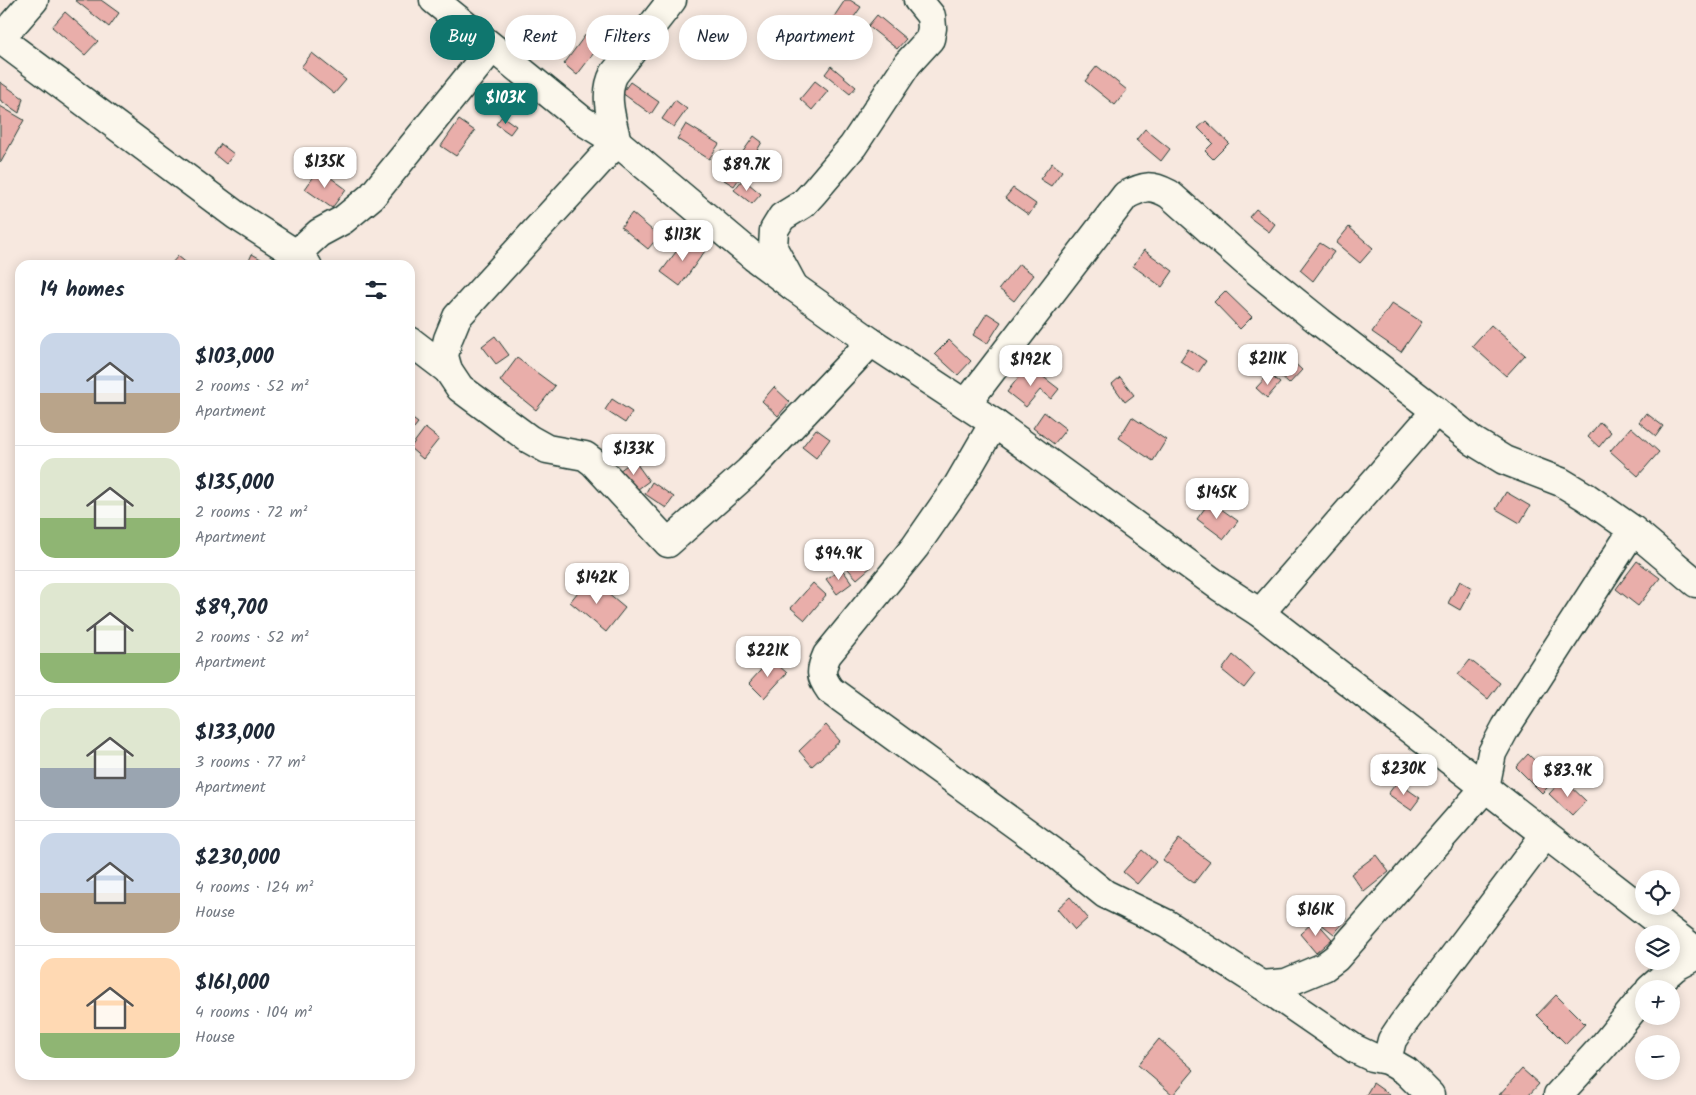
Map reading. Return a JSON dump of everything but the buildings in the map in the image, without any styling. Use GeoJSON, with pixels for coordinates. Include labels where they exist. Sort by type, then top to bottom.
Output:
{"type":"FeatureCollection","features":[{"type":"Feature","properties":{"kind":"street"},"geometry":{"type":"LineString","coordinates":[[34,0],[0,40],[236,216],[301,259],[319,233],[343,220],[372,196],[482,60]]}},
{"type":"Feature","properties":{"kind":"street"},"geometry":{"type":"LineString","coordinates":[[434,0],[452,15]]}},
{"type":"Feature","properties":{"kind":"street"},"geometry":{"type":"LineString","coordinates":[[617,142],[610,113],[609,83],[672,0]]}},
{"type":"Feature","properties":{"kind":"street"},"geometry":{"type":"LineString","coordinates":[[794,287],[773,248],[774,230],[782,217],[802,204],[853,146],[908,63],[930,39],[932,28],[930,16],[918,0]]}},
{"type":"Feature","properties":{"kind":"street"},"geometry":{"type":"LineString","coordinates":[[495,50],[584,121],[617,142],[754,257],[794,287],[871,342],[994,423],[1220,587],[1260,613],[1696,951]]}},
{"type":"Feature","properties":{"kind":"street"},"geometry":{"type":"LineString","coordinates":[[617,142],[457,318],[448,339],[444,356],[448,370],[460,388],[530,439],[547,449],[586,456],[668,543],[749,471],[871,342]]}},
{"type":"Feature","properties":{"kind":"street"},"geometry":{"type":"LineString","coordinates":[[966,404],[1126,195],[1141,188],[1155,187],[1169,194],[1247,263],[1473,441],[1504,460],[1561,482],[1633,530],[1696,584]]}},
{"type":"Feature","properties":{"kind":"street"},"geometry":{"type":"LineString","coordinates":[[415,345],[448,370]]}},
{"type":"Feature","properties":{"kind":"street"},"geometry":{"type":"LineString","coordinates":[[1260,613],[1436,411]]}},
{"type":"Feature","properties":{"kind":"street"},"geometry":{"type":"LineString","coordinates":[[994,423],[958,485],[915,547],[827,655],[822,665],[822,679],[830,690],[1052,851],[1105,894],[1167,924],[1262,985],[1355,1049],[1372,1057],[1388,1060],[1406,1071],[1430,1095]]}},
{"type":"Feature","properties":{"kind":"street"},"geometry":{"type":"LineString","coordinates":[[1262,985],[1286,983],[1324,967],[1336,958],[1484,788],[1492,753],[1506,727],[1633,530]]}},
{"type":"Feature","properties":{"kind":"street"},"geometry":{"type":"LineString","coordinates":[[1388,1060],[1392,1040],[1402,1025],[1545,835]]}},
{"type":"Feature","properties":{"kind":"street"},"geometry":{"type":"LineString","coordinates":[[1661,980],[1675,968],[1696,956]]}},
{"type":"Feature","properties":{"kind":"street"},"geometry":{"type":"LineString","coordinates":[[1558,1095],[1604,1045],[1635,1007]]}}]}
